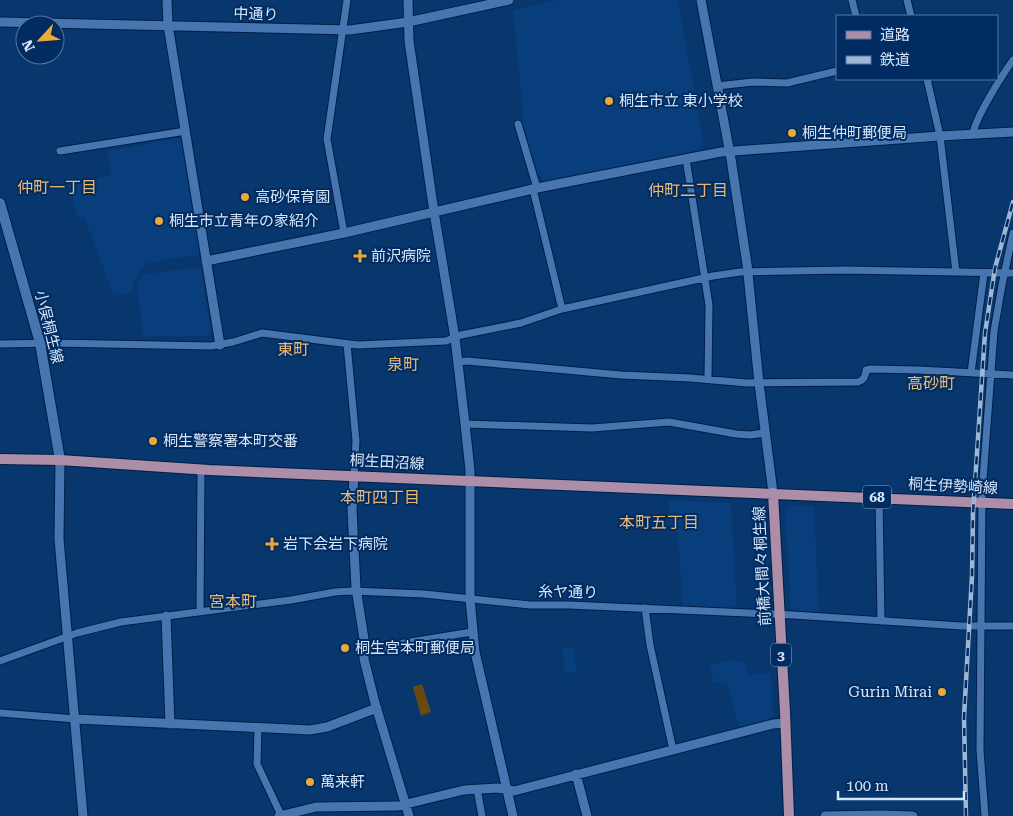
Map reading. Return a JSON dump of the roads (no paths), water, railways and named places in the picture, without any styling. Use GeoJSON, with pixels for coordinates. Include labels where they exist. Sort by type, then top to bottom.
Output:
{"type":"FeatureCollection","features":[{"type":"Feature","properties":{"kind":"main road","name":"小俣桐生線"},"geometry":{"type":"LineString","coordinates":[[0,203],[40,343],[60,460]]}},
{"type":"Feature","properties":{"kind":"main road","name":"桐生田沼線"},"geometry":{"type":"LineString","coordinates":[[0,459],[60,460],[201,470],[470,482],[773,493]]}},
{"type":"Feature","properties":{"kind":"main road","name":"桐生伊勢崎線"},"geometry":{"type":"LineString","coordinates":[[773,493],[1013,504]]}},
{"type":"Feature","properties":{"kind":"main road","name":"前橋大間々桐生線"},"geometry":{"type":"LineString","coordinates":[[773,493],[789,816]]}},
{"type":"Feature","properties":{"kind":"street"},"geometry":{"type":"LineString","coordinates":[[167,0],[168,25],[220,345]]}},
{"type":"Feature","properties":{"kind":"street"},"geometry":{"type":"LineString","coordinates":[[344,233],[326,140],[347,0]]}},
{"type":"Feature","properties":{"kind":"street"},"geometry":{"type":"LineString","coordinates":[[408,0],[409,41],[455,338],[465,424],[470,482],[470,599],[472,632],[479,675],[513,816]]}},
{"type":"Feature","properties":{"kind":"street","name":"中通り"},"geometry":{"type":"LineString","coordinates":[[0,22],[342,30],[408,22],[509,0]]}},
{"type":"Feature","properties":{"kind":"street"},"geometry":{"type":"LineString","coordinates":[[701,0],[730,151],[748,271],[759,383],[773,493]]}},
{"type":"Feature","properties":{"kind":"street"},"geometry":{"type":"LineString","coordinates":[[852,0],[856,15]]}},
{"type":"Feature","properties":{"kind":"street"},"geometry":{"type":"LineString","coordinates":[[907,0],[911,15]]}},
{"type":"Feature","properties":{"kind":"street"},"geometry":{"type":"LineString","coordinates":[[974,134],[974,128],[986,105],[1013,60]]}},
{"type":"Feature","properties":{"kind":"street"},"geometry":{"type":"LineString","coordinates":[[717,86],[753,82],[786,83],[836,72]]}},
{"type":"Feature","properties":{"kind":"street"},"geometry":{"type":"LineString","coordinates":[[927,80],[940,136],[956,272]]}},
{"type":"Feature","properties":{"kind":"street"},"geometry":{"type":"LineString","coordinates":[[518,124],[562,309]]}},
{"type":"Feature","properties":{"kind":"street"},"geometry":{"type":"LineString","coordinates":[[60,152],[186,131]]}},
{"type":"Feature","properties":{"kind":"street"},"geometry":{"type":"LineString","coordinates":[[206,261],[344,233],[535,189],[730,151],[1013,132]]}},
{"type":"Feature","properties":{"kind":"street"},"geometry":{"type":"LineString","coordinates":[[686,159],[709,314],[708,379]]}},
{"type":"Feature","properties":{"kind":"street"},"geometry":{"type":"LineString","coordinates":[[985,816],[980,750],[982,502],[994,331],[1013,233]]}},
{"type":"Feature","properties":{"kind":"street"},"geometry":{"type":"LineString","coordinates":[[0,344],[220,345],[262,333],[358,345],[409,344],[446,341],[521,322],[562,309],[704,278],[748,271],[845,270],[1013,273]]}},
{"type":"Feature","properties":{"kind":"street"},"geometry":{"type":"LineString","coordinates":[[971,372],[984,273]]}},
{"type":"Feature","properties":{"kind":"street"},"geometry":{"type":"LineString","coordinates":[[347,344],[348,372],[356,441],[352,510],[357,591],[364,639],[364,653],[377,708],[409,816]]}},
{"type":"Feature","properties":{"kind":"street"},"geometry":{"type":"LineString","coordinates":[[458,362],[467,361],[621,375],[759,383],[858,382],[864,379],[866,370],[871,369],[971,372],[1013,376]]}},
{"type":"Feature","properties":{"kind":"street"},"geometry":{"type":"LineString","coordinates":[[465,424],[592,428],[669,422],[736,434],[765,433]]}},
{"type":"Feature","properties":{"kind":"street"},"geometry":{"type":"LineString","coordinates":[[60,460],[59,539],[83,816]]}},
{"type":"Feature","properties":{"kind":"street"},"geometry":{"type":"LineString","coordinates":[[200,612],[201,470]]}},
{"type":"Feature","properties":{"kind":"street"},"geometry":{"type":"LineString","coordinates":[[879,498],[881,621]]}},
{"type":"Feature","properties":{"kind":"street","name":"糸ヤ通り"},"geometry":{"type":"LineString","coordinates":[[0,662],[68,636],[121,622],[291,600],[335,592],[357,591],[424,594],[530,605],[645,608],[980,626],[1013,626]]}},
{"type":"Feature","properties":{"kind":"street"},"geometry":{"type":"LineString","coordinates":[[645,608],[650,645],[672,750]]}},
{"type":"Feature","properties":{"kind":"street"},"geometry":{"type":"LineString","coordinates":[[166,616],[170,724]]}},
{"type":"Feature","properties":{"kind":"street"},"geometry":{"type":"LineString","coordinates":[[364,653],[398,644],[472,632]]}},
{"type":"Feature","properties":{"kind":"street"},"geometry":{"type":"LineString","coordinates":[[0,713],[76,719],[316,730],[377,708]]}},
{"type":"Feature","properties":{"kind":"street"},"geometry":{"type":"LineString","coordinates":[[258,728],[257,764],[280,816],[316,807],[387,807],[405,805],[477,788],[514,790],[785,722]]}},
{"type":"Feature","properties":{"kind":"street"},"geometry":{"type":"LineString","coordinates":[[576,774],[588,816]]}},
{"type":"Feature","properties":{"kind":"street"},"geometry":{"type":"LineString","coordinates":[[477,788],[482,816]]}},
{"type":"Feature","properties":{"kind":"street"},"geometry":{"type":"LineString","coordinates":[[825,816],[913,816]]}},
{"type":"Feature","properties":{"kind":"railway"},"geometry":{"type":"LineString","coordinates":[[966,816],[964,717],[972,576],[973,513],[985,333],[995,268],[1013,202]]}},
{"type":"Feature","properties":{"kind":"place","name":"桐生市立 東小学校"},"geometry":{"type":"Point","coordinates":[609,101]}},
{"type":"Feature","properties":{"kind":"place","name":"桐生仲町郵便局"},"geometry":{"type":"Point","coordinates":[792,133]}},
{"type":"Feature","properties":{"kind":"place","name":"高砂保育園"},"geometry":{"type":"Point","coordinates":[245,197]}},
{"type":"Feature","properties":{"kind":"place","name":"桐生市立青年の家紹介"},"geometry":{"type":"Point","coordinates":[159,221]}},
{"type":"Feature","properties":{"kind":"place","name":"前沢病院"},"geometry":{"type":"Point","coordinates":[360,256]}},
{"type":"Feature","properties":{"kind":"place","name":"桐生警察署本町交番"},"geometry":{"type":"Point","coordinates":[153,441]}},
{"type":"Feature","properties":{"kind":"place","name":"岩下会岩下病院"},"geometry":{"type":"Point","coordinates":[272,544]}},
{"type":"Feature","properties":{"kind":"place","name":"桐生宮本町郵便局"},"geometry":{"type":"Point","coordinates":[345,648]}},
{"type":"Feature","properties":{"kind":"place","name":"Gurin Mirai"},"geometry":{"type":"Point","coordinates":[942,692]}},
{"type":"Feature","properties":{"kind":"place","name":"萬来軒"},"geometry":{"type":"Point","coordinates":[310,782]}},
{"type":"Feature","properties":{"kind":"district","name":"仲町一丁目"},"geometry":{"type":"Point","coordinates":[57,187]}},
{"type":"Feature","properties":{"kind":"district","name":"仲町二丁目"},"geometry":{"type":"Point","coordinates":[688,190]}},
{"type":"Feature","properties":{"kind":"district","name":"東町"},"geometry":{"type":"Point","coordinates":[293,349]}},
{"type":"Feature","properties":{"kind":"district","name":"泉町"},"geometry":{"type":"Point","coordinates":[403,364]}},
{"type":"Feature","properties":{"kind":"district","name":"高砂町"},"geometry":{"type":"Point","coordinates":[931,383]}},
{"type":"Feature","properties":{"kind":"district","name":"本町四丁目"},"geometry":{"type":"Point","coordinates":[380,497]}},
{"type":"Feature","properties":{"kind":"district","name":"本町五丁目"},"geometry":{"type":"Point","coordinates":[659,522]}},
{"type":"Feature","properties":{"kind":"district","name":"宮本町"},"geometry":{"type":"Point","coordinates":[233,601]}}]}
